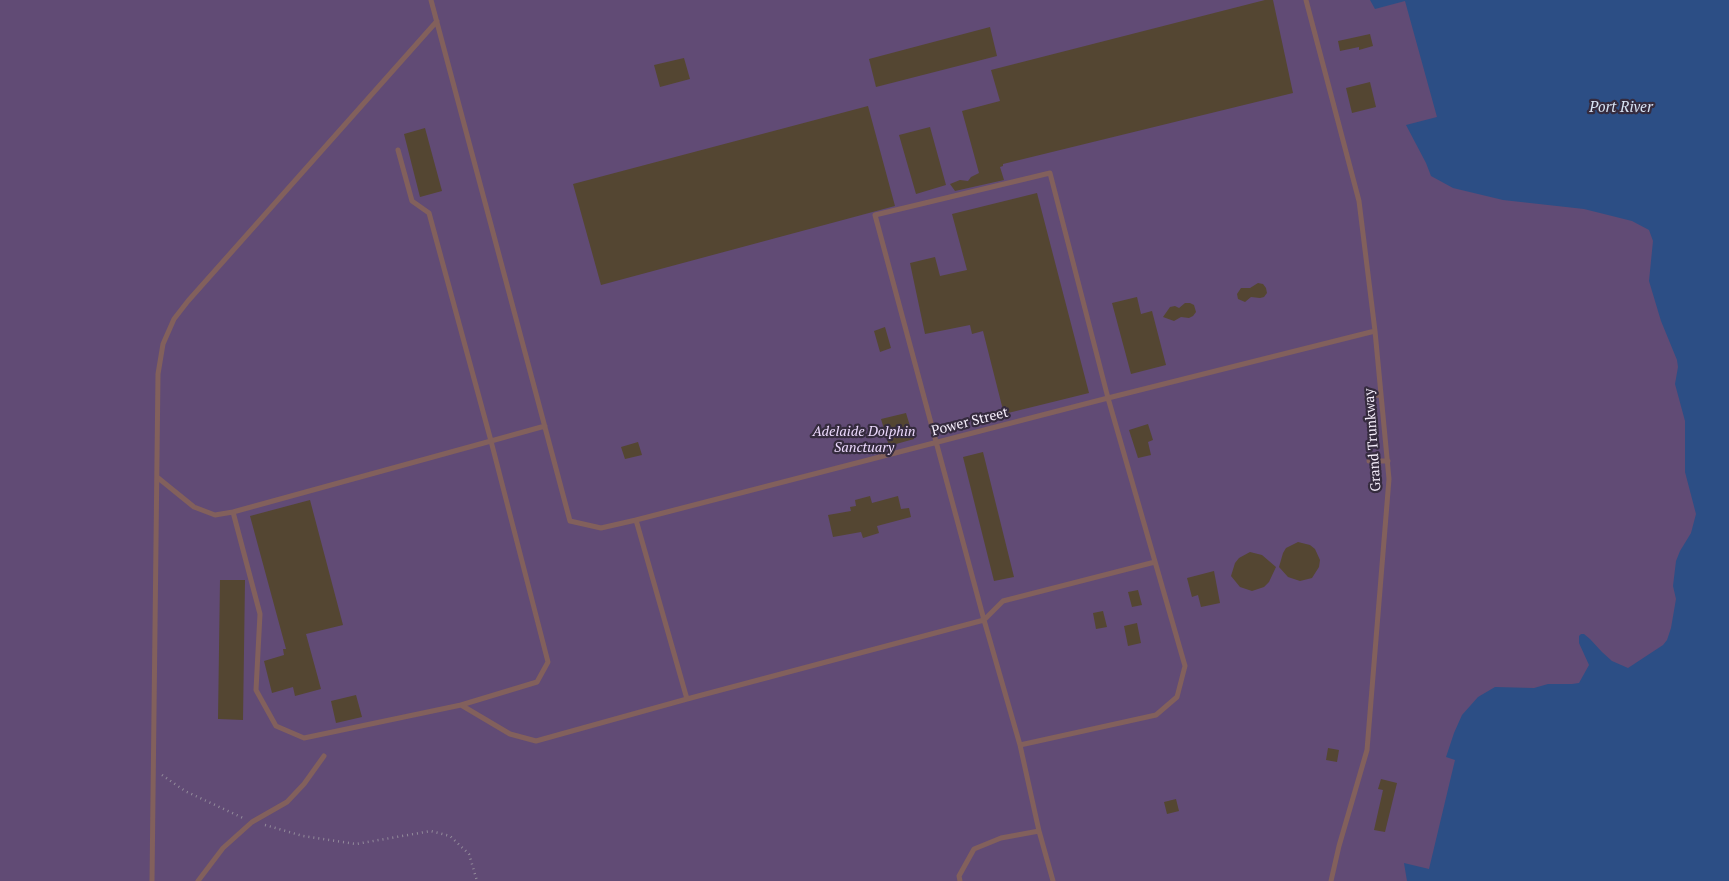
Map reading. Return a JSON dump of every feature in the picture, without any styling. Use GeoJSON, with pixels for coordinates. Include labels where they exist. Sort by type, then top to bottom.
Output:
{"type":"FeatureCollection","features":[{"type":"Feature","properties":{"kind":"lane"},"geometry":{"type":"LineString","coordinates":[[157,477],[194,507],[215,515],[233,512],[545,426],[432,0]]}},
{"type":"Feature","properties":{"kind":"lane","name":"Grand Trunkway"},"geometry":{"type":"LineString","coordinates":[[1306,0],[1359,201],[1375,331],[1389,479],[1367,750],[1339,846],[1331,881]]}},
{"type":"Feature","properties":{"kind":"lane"},"geometry":{"type":"LineString","coordinates":[[152,881],[158,374],[159,359],[166,337],[174,319],[188,301],[437,21]]}},
{"type":"Feature","properties":{"kind":"lane"},"geometry":{"type":"LineString","coordinates":[[233,512],[260,614],[256,690],[276,726],[304,738],[461,704],[537,682],[548,662],[491,441],[429,213],[412,201],[398,150]]}},
{"type":"Feature","properties":{"kind":"lane"},"geometry":{"type":"LineString","coordinates":[[1020,745],[1156,715],[1177,697],[1185,666],[1108,398],[1050,174],[875,215],[984,620],[1020,745],[1039,831],[1053,881]]}},
{"type":"Feature","properties":{"kind":"lane","name":"Power Street"},"geometry":{"type":"LineString","coordinates":[[545,426],[570,521],[601,528],[1375,331]]}},
{"type":"Feature","properties":{"kind":"lane"},"geometry":{"type":"LineString","coordinates":[[1367,396],[1381,395]]}},
{"type":"Feature","properties":{"kind":"lane"},"geometry":{"type":"LineString","coordinates":[[1369,461],[1388,460]]}},
{"type":"Feature","properties":{"kind":"lane"},"geometry":{"type":"LineString","coordinates":[[636,520],[687,699]]}},
{"type":"Feature","properties":{"kind":"lane"},"geometry":{"type":"LineString","coordinates":[[461,704],[510,734],[536,741],[984,620],[1003,600],[1155,562]]}},
{"type":"Feature","properties":{"kind":"lane"},"geometry":{"type":"LineString","coordinates":[[198,881],[223,848],[252,822],[287,802],[304,784],[324,756]]}},
{"type":"Feature","properties":{"kind":"lane"},"geometry":{"type":"LineString","coordinates":[[960,881],[959,876],[974,849],[1001,838],[1039,831]]}},
{"type":"Feature","properties":{"kind":"path"},"geometry":{"type":"LineString","coordinates":[[154,770],[185,791],[252,822],[303,836],[356,844],[431,831],[450,836],[469,854],[477,881]]}},
{"type":"Feature","properties":{"kind":"green space","name":"Adelaide Dolphin Sanctuary"},"geometry":{"type":"Polygon","coordinates":[[[0,0],[1729,0],[1729,881],[0,881],[0,0]]]}},
{"type":"Feature","properties":{"kind":"water","name":"Port River"},"geometry":{"type":"Polygon","coordinates":[[[1370,0],[1729,0],[1729,881],[1407,881],[1404,863],[1429,869],[1455,760],[1446,757],[1462,715],[1478,697],[1495,687],[1534,688],[1548,684],[1579,683],[1589,665],[1579,643],[1579,636],[1581,634],[1590,639],[1612,661],[1628,668],[1663,645],[1671,628],[1676,599],[1673,586],[1676,561],[1691,533],[1696,514],[1685,472],[1685,421],[1675,384],[1678,367],[1677,360],[1661,321],[1649,281],[1653,241],[1649,230],[1632,221],[1584,209],[1503,200],[1453,188],[1431,176],[1406,125],[1437,117],[1405,1],[1375,9],[1370,0]]]}},
{"type":"Feature","properties":{"kind":"building"},"geometry":{"type":"Polygon","coordinates":[[[1265,0],[1273,0],[1293,93],[1003,164],[1000,167],[1004,180],[955,191],[950,184],[960,180],[968,181],[979,173],[962,111],[1000,101],[991,70],[1265,0]]]}},
{"type":"Feature","properties":{"kind":"building"},"geometry":{"type":"Polygon","coordinates":[[[990,27],[997,56],[876,87],[869,59],[990,27]]]}},
{"type":"Feature","properties":{"kind":"building"},"geometry":{"type":"Polygon","coordinates":[[[1370,34],[1373,46],[1359,50],[1359,47],[1340,51],[1338,41],[1370,34]]]}},
{"type":"Feature","properties":{"kind":"building"},"geometry":{"type":"Polygon","coordinates":[[[684,58],[690,79],[660,87],[654,65],[684,58]]]}},
{"type":"Feature","properties":{"kind":"building"},"geometry":{"type":"Polygon","coordinates":[[[1370,82],[1376,107],[1352,113],[1346,88],[1370,82]]]}},
{"type":"Feature","properties":{"kind":"building"},"geometry":{"type":"Polygon","coordinates":[[[868,106],[895,206],[601,285],[573,184],[868,106]]]}},
{"type":"Feature","properties":{"kind":"building"},"geometry":{"type":"Polygon","coordinates":[[[930,127],[946,185],[916,194],[899,135],[930,127]]]}},
{"type":"Feature","properties":{"kind":"building"},"geometry":{"type":"Polygon","coordinates":[[[425,128],[442,191],[420,197],[404,134],[425,128]]]}},
{"type":"Feature","properties":{"kind":"building"},"geometry":{"type":"Polygon","coordinates":[[[1037,193],[1089,393],[1004,414],[983,331],[972,334],[970,325],[925,334],[910,263],[935,257],[940,276],[967,270],[952,214],[1037,193]]]}},
{"type":"Feature","properties":{"kind":"building"},"geometry":{"type":"Polygon","coordinates":[[[1258,283],[1263,284],[1266,288],[1267,293],[1264,297],[1251,297],[1245,302],[1238,299],[1237,294],[1241,288],[1250,288],[1258,283]]]}},
{"type":"Feature","properties":{"kind":"building"},"geometry":{"type":"Polygon","coordinates":[[[1137,297],[1141,314],[1152,311],[1166,365],[1131,374],[1112,303],[1137,297]]]}},
{"type":"Feature","properties":{"kind":"building"},"geometry":{"type":"Polygon","coordinates":[[[1185,303],[1194,305],[1196,312],[1193,316],[1189,318],[1181,317],[1174,321],[1163,317],[1170,307],[1175,306],[1179,308],[1185,303]]]}},
{"type":"Feature","properties":{"kind":"building"},"geometry":{"type":"Polygon","coordinates":[[[885,327],[891,348],[880,352],[874,331],[885,327]]]}},
{"type":"Feature","properties":{"kind":"building"},"geometry":{"type":"Polygon","coordinates":[[[906,413],[914,439],[889,446],[881,419],[906,413]]]}},
{"type":"Feature","properties":{"kind":"building"},"geometry":{"type":"Polygon","coordinates":[[[1148,424],[1153,440],[1148,442],[1151,455],[1138,458],[1129,430],[1148,424]]]}},
{"type":"Feature","properties":{"kind":"building"},"geometry":{"type":"Polygon","coordinates":[[[638,442],[642,455],[625,459],[621,447],[638,442]]]}},
{"type":"Feature","properties":{"kind":"building"},"geometry":{"type":"Polygon","coordinates":[[[983,452],[1014,577],[994,581],[963,457],[983,452]]]}},
{"type":"Feature","properties":{"kind":"building"},"geometry":{"type":"Polygon","coordinates":[[[870,496],[872,503],[898,496],[901,509],[909,508],[911,517],[877,526],[879,533],[863,538],[861,532],[833,537],[828,515],[851,511],[850,507],[856,506],[855,500],[870,496]]]}},
{"type":"Feature","properties":{"kind":"building"},"geometry":{"type":"Polygon","coordinates":[[[310,500],[343,625],[306,634],[321,689],[295,696],[293,687],[272,693],[264,661],[284,655],[283,649],[286,649],[250,516],[310,500]]]}},
{"type":"Feature","properties":{"kind":"building"},"geometry":{"type":"Polygon","coordinates":[[[1298,542],[1310,545],[1315,549],[1320,560],[1319,567],[1312,578],[1300,581],[1288,577],[1279,567],[1286,548],[1298,542]]]}},
{"type":"Feature","properties":{"kind":"building"},"geometry":{"type":"Polygon","coordinates":[[[1250,552],[1262,555],[1276,567],[1269,582],[1264,587],[1252,591],[1240,587],[1231,576],[1235,563],[1239,558],[1250,552]]]}},
{"type":"Feature","properties":{"kind":"building"},"geometry":{"type":"Polygon","coordinates":[[[1214,571],[1220,603],[1201,607],[1198,595],[1192,597],[1187,578],[1214,571]]]}},
{"type":"Feature","properties":{"kind":"building"},"geometry":{"type":"Polygon","coordinates":[[[220,580],[245,580],[243,720],[218,719],[220,580]]]}},
{"type":"Feature","properties":{"kind":"building"},"geometry":{"type":"Polygon","coordinates":[[[1138,590],[1142,605],[1132,607],[1128,592],[1138,590]]]}},
{"type":"Feature","properties":{"kind":"building"},"geometry":{"type":"Polygon","coordinates":[[[1103,611],[1107,627],[1096,629],[1093,613],[1103,611]]]}},
{"type":"Feature","properties":{"kind":"building"},"geometry":{"type":"Polygon","coordinates":[[[1137,623],[1141,643],[1128,646],[1124,626],[1137,623]]]}},
{"type":"Feature","properties":{"kind":"building"},"geometry":{"type":"Polygon","coordinates":[[[356,695],[362,717],[336,723],[331,701],[356,695]]]}},
{"type":"Feature","properties":{"kind":"building"},"geometry":{"type":"Polygon","coordinates":[[[1328,748],[1339,750],[1337,762],[1326,760],[1328,748]]]}},
{"type":"Feature","properties":{"kind":"building"},"geometry":{"type":"Polygon","coordinates":[[[1381,779],[1397,783],[1385,832],[1374,830],[1383,790],[1378,789],[1381,779]]]}},
{"type":"Feature","properties":{"kind":"building"},"geometry":{"type":"Polygon","coordinates":[[[1176,799],[1179,811],[1167,814],[1164,802],[1176,799]]]}}]}
